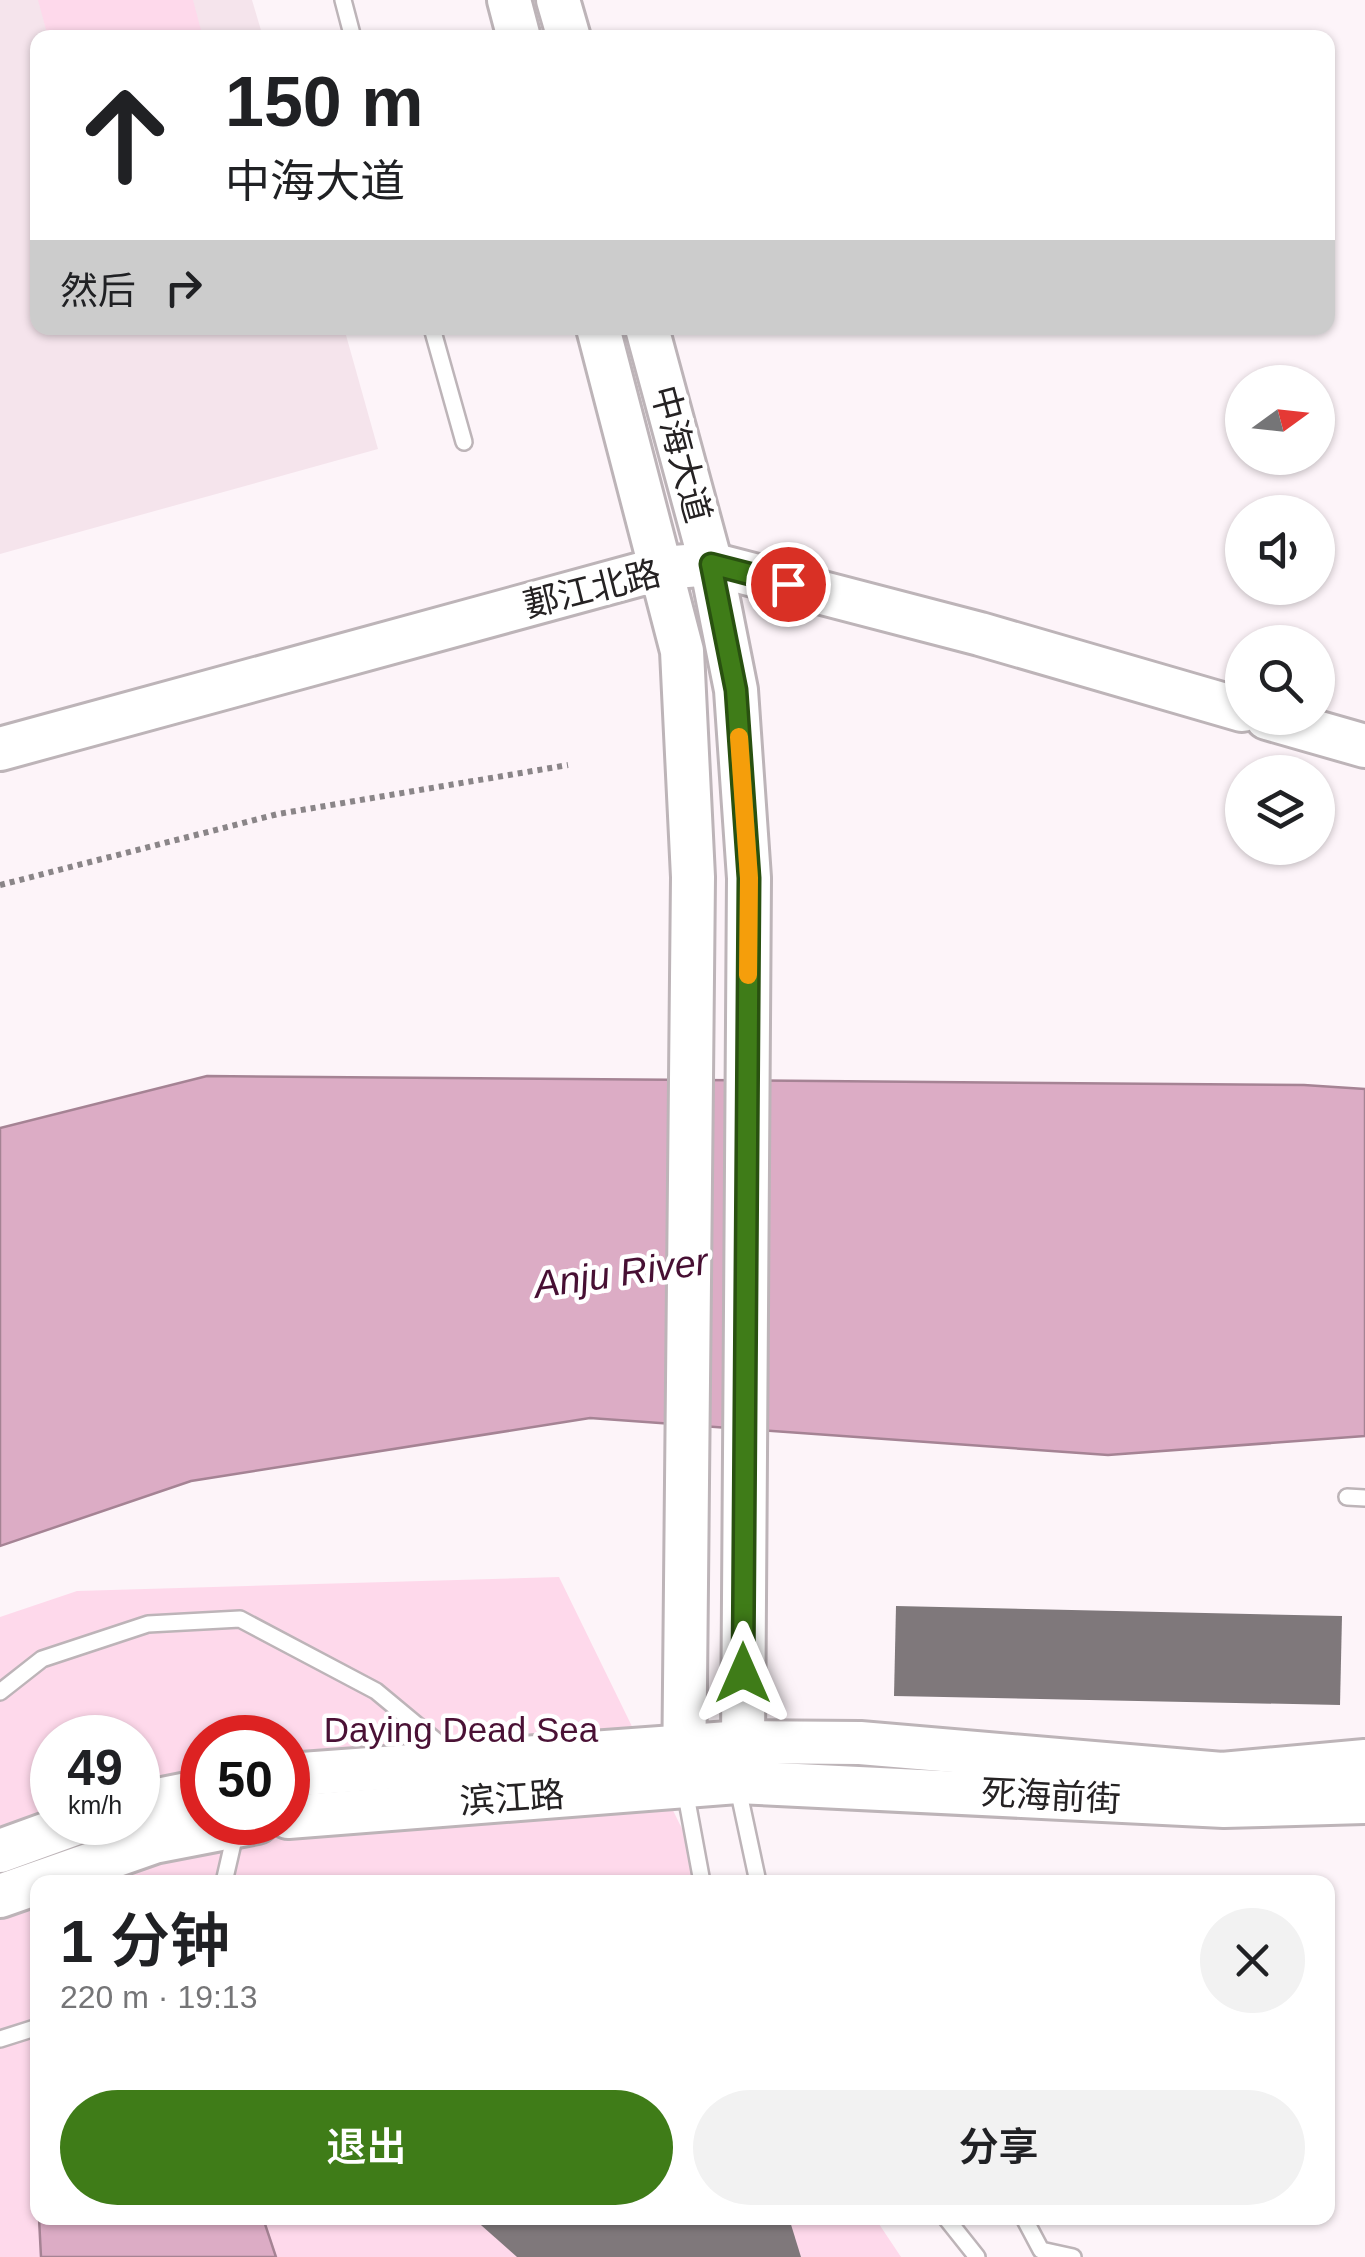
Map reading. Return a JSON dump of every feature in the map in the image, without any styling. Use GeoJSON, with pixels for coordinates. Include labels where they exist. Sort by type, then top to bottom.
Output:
{"type":"FeatureCollection","features":[{"type":"Feature","properties":{"kind":"main road"},"geometry":{"type":"LineString","coordinates":[[509,0],[517,30]]}},
{"type":"Feature","properties":{"kind":"main road"},"geometry":{"type":"LineString","coordinates":[[558,0],[566,30]]}},
{"type":"Feature","properties":{"kind":"main road","name":"中海大道"},"geometry":{"type":"LineString","coordinates":[[600,335],[682,651],[693,877],[690,1566],[685,1766]]}},
{"type":"Feature","properties":{"kind":"main road","name":"中海大道"},"geometry":{"type":"LineString","coordinates":[[649,335],[711,564],[736,690],[749,878],[740,1762]]}},
{"type":"Feature","properties":{"kind":"main road","name":"郪江北路"},"geometry":{"type":"LineString","coordinates":[[0,749],[663,568],[711,564],[980,634],[1225,705]]}},
{"type":"Feature","properties":{"kind":"main road"},"geometry":{"type":"LineString","coordinates":[[1326,735],[1365,746]]}},
{"type":"Feature","properties":{"kind":"main road","name":"死海前街"},"geometry":{"type":"LineString","coordinates":[[740,1762],[860,1742],[1222,1774],[1365,1761]]}},
{"type":"Feature","properties":{"kind":"main road","name":"滨江路"},"geometry":{"type":"LineString","coordinates":[[310,1773],[460,1760],[685,1766]]}},
{"type":"Feature","properties":{"kind":"main road","name":"滨江路"},"geometry":{"type":"LineString","coordinates":[[310,1814],[740,1762]]}},
{"type":"Feature","properties":{"kind":"main road","name":"死海前街"},"geometry":{"type":"LineString","coordinates":[[740,1762],[1224,1806],[1365,1802]]}},
{"type":"Feature","properties":{"kind":"main road"},"geometry":{"type":"LineString","coordinates":[[60,1875],[154,1842],[180,1837]]}},
{"type":"Feature","properties":{"kind":"main road"},"geometry":{"type":"LineString","coordinates":[[0,1851],[30,1840]]}},
{"type":"Feature","properties":{"kind":"main road"},"geometry":{"type":"LineString","coordinates":[[0,1896],[30,1885]]}},
{"type":"Feature","properties":{"kind":"lane"},"geometry":{"type":"LineString","coordinates":[[343,0],[351,30]]}},
{"type":"Feature","properties":{"kind":"lane"},"geometry":{"type":"LineString","coordinates":[[434,335],[464,442]]}},
{"type":"Feature","properties":{"kind":"lane"},"geometry":{"type":"LineString","coordinates":[[1348,1497],[1365,1498]]}},
{"type":"Feature","properties":{"kind":"lane"},"geometry":{"type":"LineString","coordinates":[[0,1692],[42,1660],[148,1624],[240,1619],[376,1690],[460,1760]]}},
{"type":"Feature","properties":{"kind":"lane"},"geometry":{"type":"LineString","coordinates":[[740,1762],[757,1875]]}},
{"type":"Feature","properties":{"kind":"lane"},"geometry":{"type":"LineString","coordinates":[[685,1766],[701,1875]]}},
{"type":"Feature","properties":{"kind":"lane"},"geometry":{"type":"LineString","coordinates":[[227,1875],[239,1845]]}},
{"type":"Feature","properties":{"kind":"lane"},"geometry":{"type":"LineString","coordinates":[[0,2039],[30,2030]]}},
{"type":"Feature","properties":{"kind":"lane"},"geometry":{"type":"LineString","coordinates":[[951,2225],[976,2257]]}},
{"type":"Feature","properties":{"kind":"lane"},"geometry":{"type":"LineString","coordinates":[[1027,2225],[1039,2255],[1073,2257]]}},
{"type":"Feature","properties":{"kind":"path"},"geometry":{"type":"LineString","coordinates":[[0,885],[278,814],[568,765]]}},
{"type":"Feature","properties":{"kind":"shaded area"},"geometry":{"type":"Polygon","coordinates":[[[0,0],[252,0],[261,30],[30,30],[30,335],[346,335],[378,449],[0,554],[0,0]]]}},
{"type":"Feature","properties":{"kind":"green space"},"geometry":{"type":"Polygon","coordinates":[[[38,0],[193,0],[201,30],[46,30],[38,0]]]}},
{"type":"Feature","properties":{"kind":"green space","name":"Daying Dead Sea"},"geometry":{"type":"Polygon","coordinates":[[[559,1577],[705,1875],[30,1875],[30,2225],[880,2225],[901,2257],[0,2257],[0,1617],[77,1591],[559,1577]]]}},
{"type":"Feature","properties":{"kind":"water","name":"Anju River"},"geometry":{"type":"Polygon","coordinates":[[[207,1076],[1304,1085],[1365,1089],[1365,1436],[1108,1455],[590,1418],[191,1481],[0,1546],[0,1128],[207,1076]]]}},
{"type":"Feature","properties":{"kind":"water"},"geometry":{"type":"Polygon","coordinates":[[[39,2225],[265,2225],[276,2257],[41,2257],[39,2225]]]}},
{"type":"Feature","properties":{"kind":"building"},"geometry":{"type":"Polygon","coordinates":[[[896,1606],[1342,1616],[1340,1705],[894,1696],[896,1606]]]}},
{"type":"Feature","properties":{"kind":"building"},"geometry":{"type":"Polygon","coordinates":[[[481,2225],[791,2225],[801,2257],[517,2257],[481,2225]]]}},
{"type":"Feature","properties":{"kind":"slow traffic"},"geometry":{"type":"LineString","coordinates":[[739,737],[749,878],[748,975]]}},
{"type":"Feature","properties":{"kind":"route"},"geometry":{"type":"LineString","coordinates":[[743,1673],[749,878],[736,690],[711,564],[788,584]]}}]}
